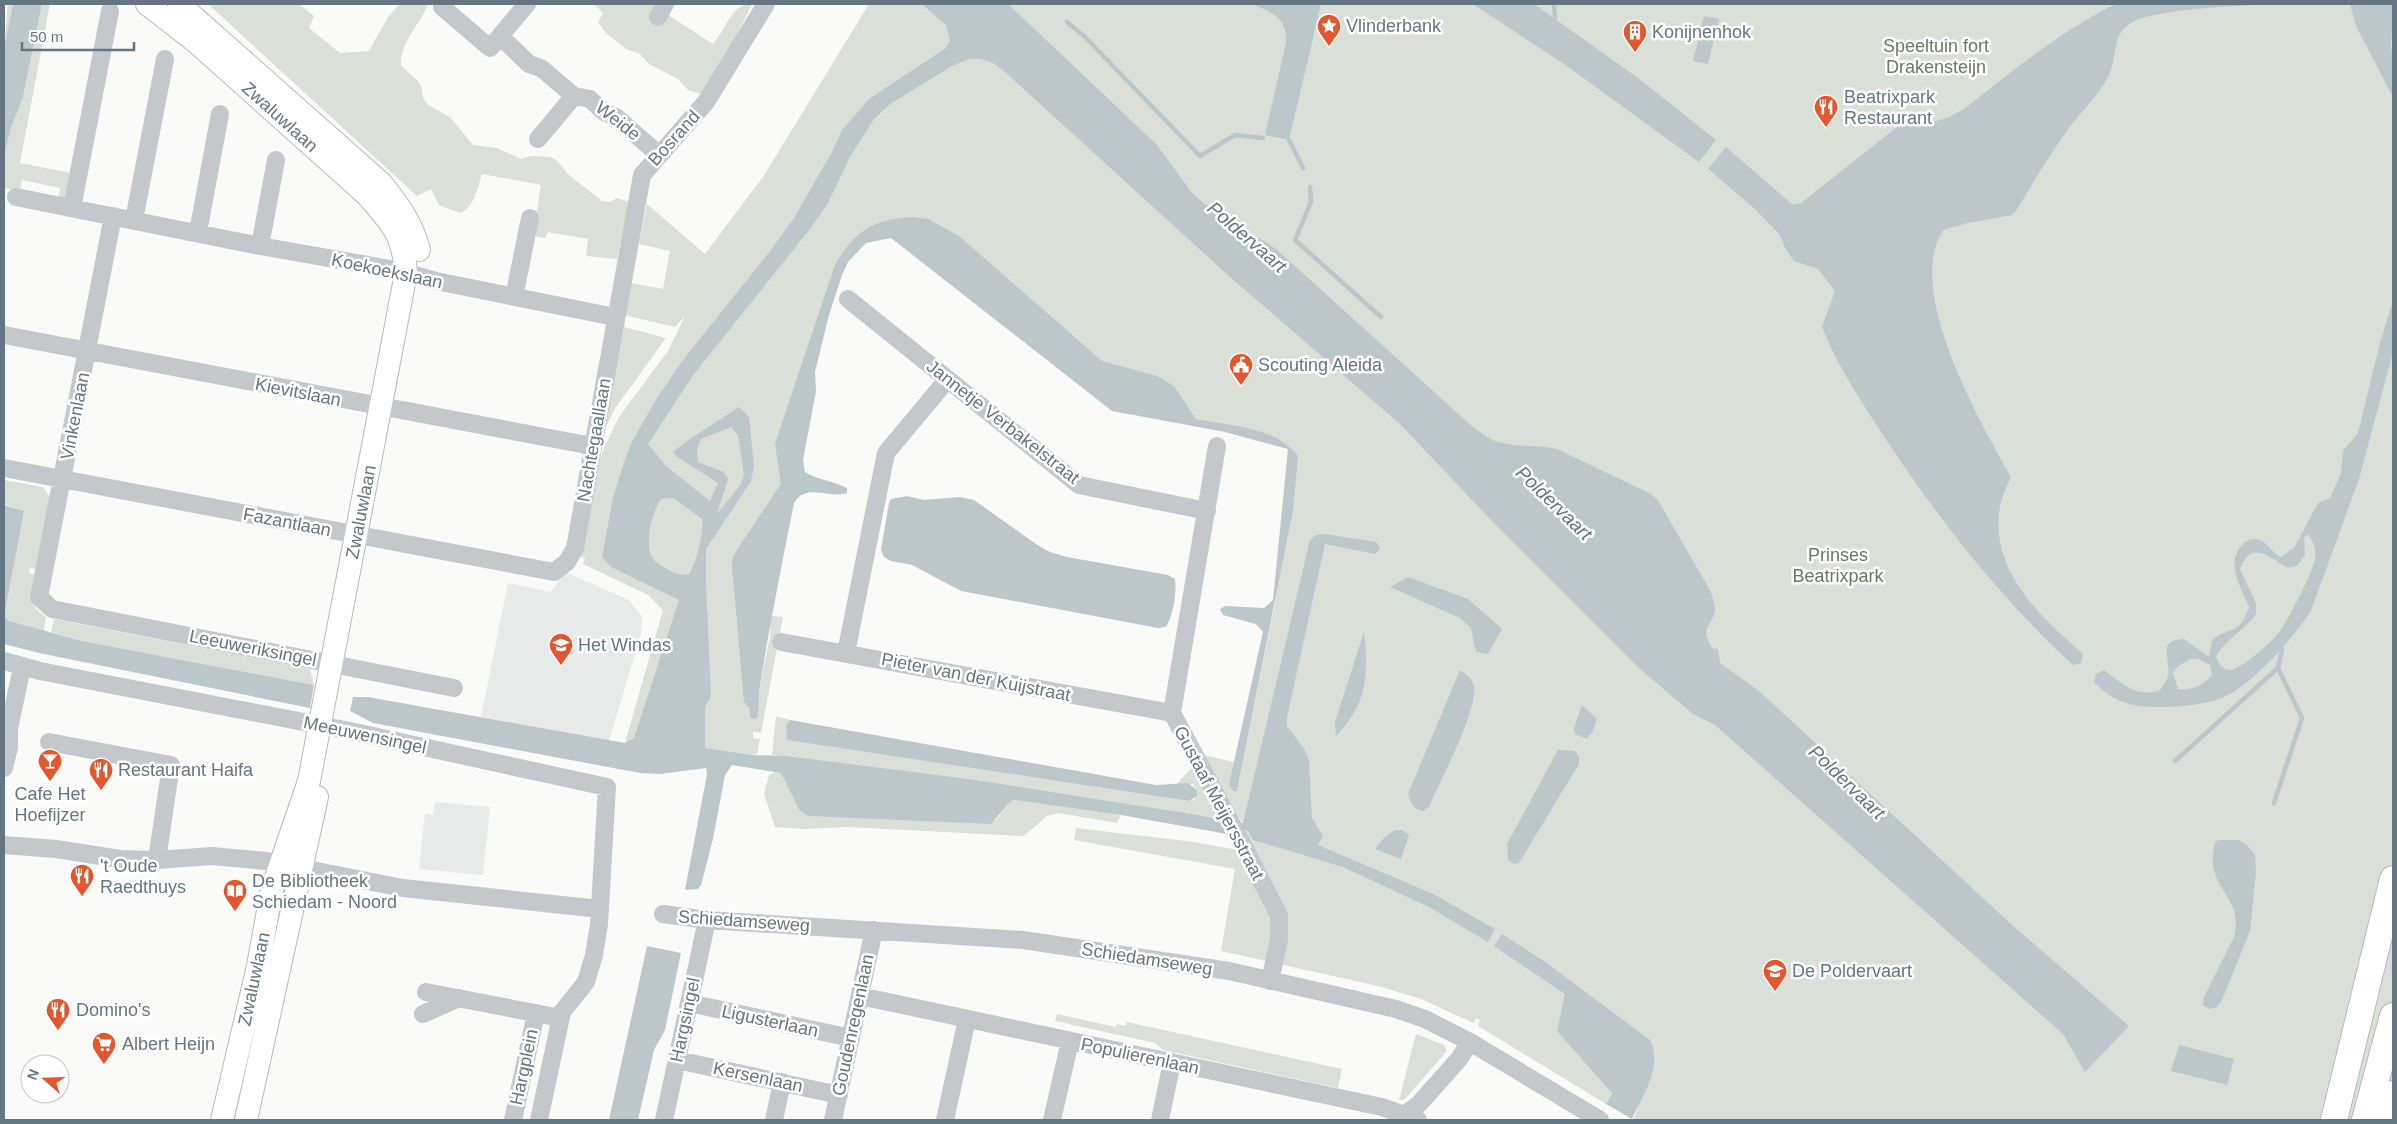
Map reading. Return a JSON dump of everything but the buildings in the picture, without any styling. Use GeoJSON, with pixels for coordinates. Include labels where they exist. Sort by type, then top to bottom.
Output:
{"type":"FeatureCollection","features":[{"type":"Feature","properties":{"kind":"highway"},"geometry":{"type":"LineString","coordinates":[[2335,1118],[2393,879]]}},
{"type":"Feature","properties":{"kind":"highway"},"geometry":{"type":"LineString","coordinates":[[2364,1120],[2393,1016]]}},
{"type":"Feature","properties":{"kind":"highway"},"geometry":{"type":"LineString","coordinates":[[2388,1120],[2393,1094]]}},
{"type":"Feature","properties":{"kind":"main road","name":"Zwaluwlaan"},"geometry":{"type":"LineString","coordinates":[[147,4],[196,42],[367,195],[392,223],[401,240],[412,275]]}},
{"type":"Feature","properties":{"kind":"main road","name":"Zwaluwlaan"},"geometry":{"type":"LineString","coordinates":[[179,4],[382,182],[403,209],[415,234],[419,252],[412,275],[301,869],[246,1120]]}},
{"type":"Feature","properties":{"kind":"main road","name":"Zwaluwlaan"},"geometry":{"type":"LineString","coordinates":[[222,1120],[258,966],[272,889],[327,726]]}},
{"type":"Feature","properties":{"kind":"street"},"geometry":{"type":"LineString","coordinates":[[442,7],[490,48],[527,4]]}},
{"type":"Feature","properties":{"kind":"street","name":"Bosrand"},"geometry":{"type":"LineString","coordinates":[[616,317],[642,175],[658,154],[706,102],[766,4]]}},
{"type":"Feature","properties":{"kind":"street"},"geometry":{"type":"LineString","coordinates":[[72,208],[110,11]]}},
{"type":"Feature","properties":{"kind":"street","name":"Weide"},"geometry":{"type":"LineString","coordinates":[[500,36],[529,64],[541,68],[574,96],[590,99],[604,112],[616,117],[658,154]]}},
{"type":"Feature","properties":{"kind":"street"},"geometry":{"type":"LineString","coordinates":[[134,220],[165,60]]}},
{"type":"Feature","properties":{"kind":"street","name":"Weide"},"geometry":{"type":"LineString","coordinates":[[538,138],[574,96]]}},
{"type":"Feature","properties":{"kind":"street"},"geometry":{"type":"LineString","coordinates":[[198,232],[220,114]]}},
{"type":"Feature","properties":{"kind":"street"},"geometry":{"type":"LineString","coordinates":[[260,246],[276,160]]}},
{"type":"Feature","properties":{"kind":"street","name":"Koekoekslaan"},"geometry":{"type":"LineString","coordinates":[[16,198],[198,232],[616,317]]}},
{"type":"Feature","properties":{"kind":"street","name":"Vinkenlaan"},"geometry":{"type":"LineString","coordinates":[[52,609],[39,596],[113,216]]}},
{"type":"Feature","properties":{"kind":"street"},"geometry":{"type":"LineString","coordinates":[[514,297],[530,218]]}},
{"type":"Feature","properties":{"kind":"street","name":"Jannetje Verbakelstraat"},"geometry":{"type":"LineString","coordinates":[[848,299],[1079,485],[1207,510]]}},
{"type":"Feature","properties":{"kind":"street","name":"Nachtegaallaan"},"geometry":{"type":"LineString","coordinates":[[567,562],[575,548],[616,317]]}},
{"type":"Feature","properties":{"kind":"street","name":"Kievitslaan"},"geometry":{"type":"LineString","coordinates":[[4,335],[387,409],[592,446]]}},
{"type":"Feature","properties":{"kind":"street"},"geometry":{"type":"LineString","coordinates":[[846,653],[886,453],[948,380]]}},
{"type":"Feature","properties":{"kind":"street","name":"Gustaaf Meijersstraat"},"geometry":{"type":"LineString","coordinates":[[1217,446],[1172,713],[1233,826],[1278,916],[1279,939],[1270,981]]}},
{"type":"Feature","properties":{"kind":"street","name":"Fazantlaan"},"geometry":{"type":"LineString","coordinates":[[4,468],[554,572],[567,562]]}},
{"type":"Feature","properties":{"kind":"street","name":"Leeuweriksingel"},"geometry":{"type":"LineString","coordinates":[[52,609],[454,688]]}},
{"type":"Feature","properties":{"kind":"street","name":"Pieter van der Kuijstraat"},"geometry":{"type":"LineString","coordinates":[[781,642],[1172,713]]}},
{"type":"Feature","properties":{"kind":"street","name":"Meeuwensingel"},"geometry":{"type":"LineString","coordinates":[[4,662],[327,726],[607,787],[600,909]]}},
{"type":"Feature","properties":{"kind":"street"},"geometry":{"type":"LineString","coordinates":[[4,768],[22,667]]}},
{"type":"Feature","properties":{"kind":"street"},"geometry":{"type":"LineString","coordinates":[[49,742],[171,765],[157,860]]}},
{"type":"Feature","properties":{"kind":"street"},"geometry":{"type":"LineString","coordinates":[[4,845],[56,849],[120,859],[157,860],[212,856],[279,864],[403,888],[600,909]]}},
{"type":"Feature","properties":{"kind":"street","name":"Hargplein"},"geometry":{"type":"LineString","coordinates":[[539,1120],[562,1012],[586,982],[594,955],[600,909]]}},
{"type":"Feature","properties":{"kind":"street","name":"Schiedamseweg"},"geometry":{"type":"LineString","coordinates":[[663,914],[706,920],[1023,940],[1229,971],[1396,1009],[1444,1028],[1600,1120]]}},
{"type":"Feature","properties":{"kind":"street","name":"Hargsingel"},"geometry":{"type":"LineString","coordinates":[[664,1120],[706,920]]}},
{"type":"Feature","properties":{"kind":"street","name":"Goudenregenlaan"},"geometry":{"type":"LineString","coordinates":[[833,1120],[874,930]]}},
{"type":"Feature","properties":{"kind":"street","name":"Hargplein"},"geometry":{"type":"LineString","coordinates":[[426,992],[561,1018]]}},
{"type":"Feature","properties":{"kind":"street","name":"Populierenlaan"},"geometry":{"type":"LineString","coordinates":[[860,996],[1382,1108],[1407,1118]]}},
{"type":"Feature","properties":{"kind":"street"},"geometry":{"type":"LineString","coordinates":[[423,1014],[459,998]]}},
{"type":"Feature","properties":{"kind":"street","name":"Ligusterlaan"},"geometry":{"type":"LineString","coordinates":[[689,1004],[851,1038]]}},
{"type":"Feature","properties":{"kind":"street","name":"Hargplein"},"geometry":{"type":"LineString","coordinates":[[513,1120],[536,1013]]}},
{"type":"Feature","properties":{"kind":"street"},"geometry":{"type":"LineString","coordinates":[[945,1120],[967,1019]]}},
{"type":"Feature","properties":{"kind":"street"},"geometry":{"type":"LineString","coordinates":[[1052,1120],[1070,1041]]}},
{"type":"Feature","properties":{"kind":"street"},"geometry":{"type":"LineString","coordinates":[[1407,1118],[1459,1059],[1470,1042]]}},
{"type":"Feature","properties":{"kind":"street","name":"Kersenlaan"},"geometry":{"type":"LineString","coordinates":[[677,1060],[838,1095]]}},
{"type":"Feature","properties":{"kind":"street"},"geometry":{"type":"LineString","coordinates":[[1160,1120],[1172,1062]]}},
{"type":"Feature","properties":{"kind":"street"},"geometry":{"type":"LineString","coordinates":[[774,1120],[782,1082]]}},
{"type":"Feature","properties":{"kind":"shaded area","name":"Het Windas"},"geometry":{"type":"Polygon","coordinates":[[[565,572],[629,600],[642,617],[641,634],[609,741],[481,717],[508,583],[551,592],[565,572]]]}},
{"type":"Feature","properties":{"kind":"shaded area"},"geometry":{"type":"Polygon","coordinates":[[[435,802],[490,807],[483,875],[419,869],[425,813],[433,815],[435,802]]]}},
{"type":"Feature","properties":{"kind":"green space"},"geometry":{"type":"Polygon","coordinates":[[[8,4],[13,4],[4,48],[8,4]]]}},
{"type":"Feature","properties":{"kind":"green space"},"geometry":{"type":"Polygon","coordinates":[[[42,4],[50,4],[20,163],[71,173],[66,200],[58,199],[60,188],[22,180],[20,191],[4,188],[4,156],[11,128],[23,97],[42,4]]]}},
{"type":"Feature","properties":{"kind":"green space"},"geometry":{"type":"Polygon","coordinates":[[[208,4],[299,4],[314,16],[309,28],[340,53],[369,51],[388,17],[400,4],[428,4],[403,50],[401,66],[421,86],[423,98],[428,105],[450,117],[473,145],[497,148],[521,159],[531,156],[550,157],[556,160],[569,175],[602,201],[610,202],[617,198],[629,202],[617,259],[586,256],[588,239],[548,232],[545,238],[533,236],[541,185],[482,174],[472,202],[460,213],[439,205],[431,189],[417,196],[208,4]]]}},
{"type":"Feature","properties":{"kind":"green space"},"geometry":{"type":"Polygon","coordinates":[[[594,4],[651,4],[713,44],[734,13],[745,5],[752,4],[735,39],[702,94],[688,90],[678,79],[649,64],[640,54],[626,49],[607,34],[598,22],[603,13],[594,4]]]}},
{"type":"Feature","properties":{"kind":"green space","name":"Prinses Beatrixpark"},"geometry":{"type":"Polygon","coordinates":[[[869,4],[2393,4],[2393,1120],[1633,1120],[1640,1102],[1606,1085],[1612,1093],[1606,1104],[1478,1026],[1480,1020],[1476,1018],[1473,1023],[1421,999],[1378,986],[1221,951],[1235,869],[1074,840],[1076,828],[1194,842],[1243,851],[1250,798],[1243,823],[1234,811],[1204,755],[1234,762],[1229,784],[1237,791],[1275,603],[1293,456],[1289,447],[1275,441],[1109,406],[885,229],[851,250],[834,285],[804,396],[760,684],[770,637],[771,616],[783,617],[761,733],[753,731],[753,738],[760,739],[757,754],[750,755],[631,741],[625,743],[663,610],[648,595],[583,564],[585,558],[580,556],[596,473],[604,448],[619,417],[668,351],[685,316],[675,327],[624,315],[631,283],[663,289],[670,251],[639,244],[647,204],[705,254],[763,177],[869,4]]]}},
{"type":"Feature","properties":{"kind":"green space"},"geometry":{"type":"Polygon","coordinates":[[[624,327],[666,338],[616,407],[603,432],[624,327]]]}},
{"type":"Feature","properties":{"kind":"green space"},"geometry":{"type":"Polygon","coordinates":[[[4,480],[43,487],[50,497],[36,569],[30,568],[29,573],[35,575],[32,599],[36,608],[46,617],[44,631],[9,621],[4,616],[23,511],[4,504],[4,480]]]}},
{"type":"Feature","properties":{"kind":"green space"},"geometry":{"type":"Polygon","coordinates":[[[54,619],[310,669],[314,685],[82,641],[51,632],[54,619]]]}},
{"type":"Feature","properties":{"kind":"green space"},"geometry":{"type":"Polygon","coordinates":[[[776,716],[790,720],[786,725],[788,740],[1189,801],[1195,799],[1197,790],[1193,784],[1177,784],[1193,766],[1222,819],[970,779],[772,755],[776,716]]]}},
{"type":"Feature","properties":{"kind":"green space"},"geometry":{"type":"Polygon","coordinates":[[[775,772],[781,773],[799,810],[808,816],[996,820],[1010,802],[1014,800],[1121,815],[1117,823],[1058,813],[1047,816],[1024,836],[847,827],[803,829],[775,827],[764,794],[769,775],[775,772]]]}},
{"type":"Feature","properties":{"kind":"green space"},"geometry":{"type":"Polygon","coordinates":[[[1057,1014],[1116,1027],[1117,1024],[1125,1026],[1127,1022],[1342,1069],[1338,1088],[1163,1050],[1155,1043],[1055,1021],[1057,1014]]]}},
{"type":"Feature","properties":{"kind":"green space"},"geometry":{"type":"Polygon","coordinates":[[[1416,1034],[1444,1045],[1447,1051],[1404,1100],[1399,1100],[1416,1034]]]}},
{"type":"Feature","properties":{"kind":"water"},"geometry":{"type":"Polygon","coordinates":[[[13,4],[42,4],[23,97],[11,128],[4,156],[4,48],[13,4]]]}},
{"type":"Feature","properties":{"kind":"water","name":"Poldervaart"},"geometry":{"type":"Polygon","coordinates":[[[922,4],[1008,4],[1157,145],[1192,193],[1203,203],[1276,249],[1474,428],[1498,442],[1557,449],[1651,494],[1659,502],[1711,592],[1715,609],[1706,631],[1712,648],[1718,649],[1720,663],[1759,691],[2012,925],[2129,1026],[2085,1072],[2063,1034],[1715,725],[1693,714],[1640,669],[1490,519],[1401,425],[1230,277],[1004,71],[993,63],[981,59],[969,59],[952,66],[890,104],[874,119],[850,157],[828,203],[810,229],[694,374],[648,444],[666,466],[710,501],[718,483],[676,456],[673,452],[739,407],[749,417],[754,466],[751,481],[706,549],[711,696],[705,708],[705,748],[751,755],[785,756],[970,779],[1198,815],[1219,819],[1221,822],[1243,823],[1310,540],[1316,535],[1324,534],[1376,542],[1380,548],[1375,554],[1325,544],[1287,717],[1287,726],[1305,750],[1309,761],[1312,818],[1323,836],[1318,845],[1433,894],[1495,929],[1488,942],[1429,907],[1343,867],[1253,840],[1248,831],[1225,829],[1227,834],[1121,815],[1014,800],[1010,802],[991,824],[808,816],[799,810],[781,773],[732,765],[725,775],[713,839],[701,885],[698,889],[685,890],[707,774],[706,768],[660,774],[640,773],[373,723],[350,711],[353,697],[368,697],[625,743],[634,738],[679,600],[611,567],[602,557],[613,498],[633,440],[657,398],[683,360],[771,250],[794,218],[832,152],[842,130],[869,99],[946,48],[950,40],[946,25],[922,4]],[[731,427],[701,439],[697,449],[698,462],[724,472],[728,479],[717,514],[741,484],[744,474],[738,435],[731,427]],[[661,499],[653,518],[649,532],[650,553],[657,563],[675,573],[686,575],[689,574],[695,562],[702,532],[702,519],[675,499],[661,499]]]}},
{"type":"Feature","properties":{"kind":"water"},"geometry":{"type":"Polygon","coordinates":[[[1253,4],[1321,4],[1289,140],[1265,135],[1286,43],[1286,34],[1278,17],[1253,4]]]}},
{"type":"Feature","properties":{"kind":"water"},"geometry":{"type":"Polygon","coordinates":[[[1473,4],[1534,4],[1638,78],[1716,140],[1699,162],[1567,66],[1473,4]]]}},
{"type":"Feature","properties":{"kind":"water"},"geometry":{"type":"Polygon","coordinates":[[[2116,4],[2273,4],[2179,11],[2143,18],[2131,23],[2120,33],[2111,70],[2104,84],[2062,138],[2016,211],[2012,215],[1968,223],[1943,230],[1933,256],[1933,286],[1939,320],[1951,355],[1982,424],[2011,477],[2002,499],[1999,514],[1999,536],[2004,556],[2012,575],[2023,593],[2037,610],[2083,654],[2081,663],[2073,665],[1994,584],[1946,525],[1865,407],[1841,368],[1822,327],[1835,291],[1818,269],[1794,261],[1785,248],[1780,235],[1755,209],[1708,169],[1726,147],[1793,205],[1801,203],[1906,120],[1936,121],[1947,118],[1964,109],[2056,39],[2116,4]]]}},
{"type":"Feature","properties":{"kind":"water"},"geometry":{"type":"Polygon","coordinates":[[[2350,4],[2393,4],[2391,47],[2393,57],[2393,97],[2356,26],[2350,4]]]}},
{"type":"Feature","properties":{"kind":"water"},"geometry":{"type":"Polygon","coordinates":[[[1704,16],[1719,19],[1708,64],[1693,61],[1704,16]]]}},
{"type":"Feature","properties":{"kind":"water"},"geometry":{"type":"Polygon","coordinates":[[[912,217],[928,219],[959,236],[1102,361],[1157,376],[1174,386],[1196,419],[1264,433],[1288,446],[1298,456],[1293,510],[1237,791],[1233,791],[1229,784],[1263,632],[1256,624],[1223,615],[1220,609],[1225,606],[1264,608],[1273,600],[1288,449],[1225,432],[1112,411],[891,238],[866,243],[848,262],[829,315],[815,372],[816,391],[803,460],[805,472],[847,488],[847,493],[805,493],[794,503],[759,688],[757,718],[752,719],[750,717],[750,709],[744,702],[732,566],[733,556],[781,484],[775,444],[835,265],[850,244],[866,229],[886,221],[912,217]]]}},
{"type":"Feature","properties":{"kind":"water"},"geometry":{"type":"Polygon","coordinates":[[[2393,301],[2393,352],[2359,479],[2312,608],[2285,645],[2260,671],[2235,691],[2224,697],[2203,703],[2164,707],[2139,706],[2119,700],[2101,689],[2094,682],[2096,674],[2104,670],[2123,684],[2137,691],[2152,692],[2160,690],[2168,676],[2167,646],[2170,643],[2175,640],[2184,639],[2209,657],[2212,640],[2234,629],[2242,622],[2249,607],[2236,576],[2235,560],[2237,552],[2245,542],[2256,539],[2264,542],[2281,557],[2294,548],[2318,503],[2330,498],[2341,473],[2343,451],[2358,433],[2380,343],[2393,301]],[[2308,534],[2304,537],[2305,555],[2297,566],[2288,568],[2262,553],[2256,552],[2250,554],[2245,560],[2240,569],[2256,603],[2256,614],[2246,626],[2229,640],[2216,657],[2224,668],[2234,669],[2248,661],[2271,641],[2284,625],[2305,585],[2315,559],[2315,549],[2308,534]],[[2190,659],[2177,667],[2173,673],[2178,689],[2188,689],[2197,686],[2205,682],[2212,675],[2210,665],[2199,659],[2190,659]]]}},
{"type":"Feature","properties":{"kind":"water"},"geometry":{"type":"Polygon","coordinates":[[[907,496],[924,500],[960,497],[974,500],[1050,552],[1067,557],[1168,575],[1175,579],[1175,591],[1171,616],[1166,627],[1158,628],[961,591],[912,565],[891,561],[884,557],[881,550],[889,503],[891,499],[907,496]]]}},
{"type":"Feature","properties":{"kind":"water"},"geometry":{"type":"Polygon","coordinates":[[[4,505],[24,511],[4,616],[4,505]]]}},
{"type":"Feature","properties":{"kind":"water"},"geometry":{"type":"Polygon","coordinates":[[[1408,577],[1468,599],[1502,629],[1488,654],[1476,652],[1471,628],[1460,618],[1390,587],[1408,577]]]}},
{"type":"Feature","properties":{"kind":"water"},"geometry":{"type":"Polygon","coordinates":[[[4,616],[9,621],[82,641],[314,685],[310,708],[39,653],[4,644],[4,616]]]}},
{"type":"Feature","properties":{"kind":"water"},"geometry":{"type":"Polygon","coordinates":[[[1364,632],[1366,675],[1364,688],[1354,712],[1336,736],[1335,722],[1364,632]]]}},
{"type":"Feature","properties":{"kind":"water"},"geometry":{"type":"Polygon","coordinates":[[[1460,670],[1469,677],[1474,687],[1470,713],[1457,747],[1429,807],[1423,811],[1413,805],[1408,794],[1460,670]]]}},
{"type":"Feature","properties":{"kind":"water"},"geometry":{"type":"Polygon","coordinates":[[[1582,705],[1597,719],[1593,731],[1587,739],[1575,734],[1574,728],[1582,705]]]}},
{"type":"Feature","properties":{"kind":"water"},"geometry":{"type":"Polygon","coordinates":[[[790,720],[1156,785],[1188,783],[1197,790],[1197,796],[1189,801],[787,740],[786,725],[790,720]]]}},
{"type":"Feature","properties":{"kind":"water"},"geometry":{"type":"Polygon","coordinates":[[[1558,750],[1575,751],[1579,757],[1579,764],[1519,863],[1514,864],[1508,860],[1507,844],[1558,750]]]}},
{"type":"Feature","properties":{"kind":"water"},"geometry":{"type":"Polygon","coordinates":[[[1395,830],[1402,830],[1409,835],[1401,859],[1375,849],[1384,838],[1395,830]]]}},
{"type":"Feature","properties":{"kind":"water"},"geometry":{"type":"Polygon","coordinates":[[[2219,840],[2239,840],[2247,845],[2255,855],[2256,872],[2250,931],[2222,1000],[2217,1007],[2210,1009],[2203,1005],[2204,997],[2234,937],[2236,925],[2232,906],[2215,875],[2213,865],[2215,842],[2219,840]]]}},
{"type":"Feature","properties":{"kind":"water"},"geometry":{"type":"Polygon","coordinates":[[[1502,934],[1544,961],[1650,1040],[1654,1060],[1653,1071],[1646,1091],[1632,1119],[1606,1104],[1612,1093],[1557,1031],[1565,994],[1494,946],[1502,934]]]}},
{"type":"Feature","properties":{"kind":"water"},"geometry":{"type":"Polygon","coordinates":[[[647,946],[681,953],[665,1030],[654,1050],[638,1120],[609,1120],[647,946]]]}},
{"type":"Feature","properties":{"kind":"water"},"geometry":{"type":"Polygon","coordinates":[[[2179,1045],[2234,1059],[2227,1085],[2171,1071],[2179,1045]]]}},
{"type":"Feature","properties":{"kind":"waterway"},"geometry":{"type":"LineString","coordinates":[[1554,4],[1555,18]]}},
{"type":"Feature","properties":{"kind":"waterway"},"geometry":{"type":"LineString","coordinates":[[1067,22],[1084,36],[1200,156],[1235,135],[1263,138]]}},
{"type":"Feature","properties":{"kind":"waterway"},"geometry":{"type":"LineString","coordinates":[[1289,140],[1303,168]]}},
{"type":"Feature","properties":{"kind":"waterway"},"geometry":{"type":"LineString","coordinates":[[1310,187],[1311,202],[1295,240],[1381,317]]}},
{"type":"Feature","properties":{"kind":"waterway"},"geometry":{"type":"LineString","coordinates":[[2274,803],[2302,718],[2278,668],[2282,649]]}},
{"type":"Feature","properties":{"kind":"waterway"},"geometry":{"type":"LineString","coordinates":[[2175,761],[2278,668]]}},
{"type":"Feature","properties":{"kind":"place","name":"Vlinderbank"},"geometry":{"type":"Point","coordinates":[1329,47]}},
{"type":"Feature","properties":{"kind":"place","name":"Konijnenhok"},"geometry":{"type":"Point","coordinates":[1635,53]}},
{"type":"Feature","properties":{"kind":"place","name":"Beatrixpark Restaurant"},"geometry":{"type":"Point","coordinates":[1826,128]}},
{"type":"Feature","properties":{"kind":"place","name":"Scouting Aleida"},"geometry":{"type":"Point","coordinates":[1241,386]}},
{"type":"Feature","properties":{"kind":"place","name":"Het Windas"},"geometry":{"type":"Point","coordinates":[561,666]}},
{"type":"Feature","properties":{"kind":"place","name":"Cafe Het Hoefijzer"},"geometry":{"type":"Point","coordinates":[50,782]}},
{"type":"Feature","properties":{"kind":"place","name":"Restaurant Haifa"},"geometry":{"type":"Point","coordinates":[101,791]}},
{"type":"Feature","properties":{"kind":"place","name":"'t Oude Raedthuys"},"geometry":{"type":"Point","coordinates":[82,897]}},
{"type":"Feature","properties":{"kind":"place","name":"De Bibliotheek Schiedam - Noord"},"geometry":{"type":"Point","coordinates":[235,912]}},
{"type":"Feature","properties":{"kind":"place","name":"De Poldervaart"},"geometry":{"type":"Point","coordinates":[1775,992]}},
{"type":"Feature","properties":{"kind":"place","name":"Domino's"},"geometry":{"type":"Point","coordinates":[58,1031]}},
{"type":"Feature","properties":{"kind":"place","name":"Albert Heijn"},"geometry":{"type":"Point","coordinates":[104,1065]}},
{"type":"Feature","properties":{"kind":"park label","name":"Speeltuin fort Drakensteijn"},"geometry":{"type":"Point","coordinates":[1936,56]}}]}
